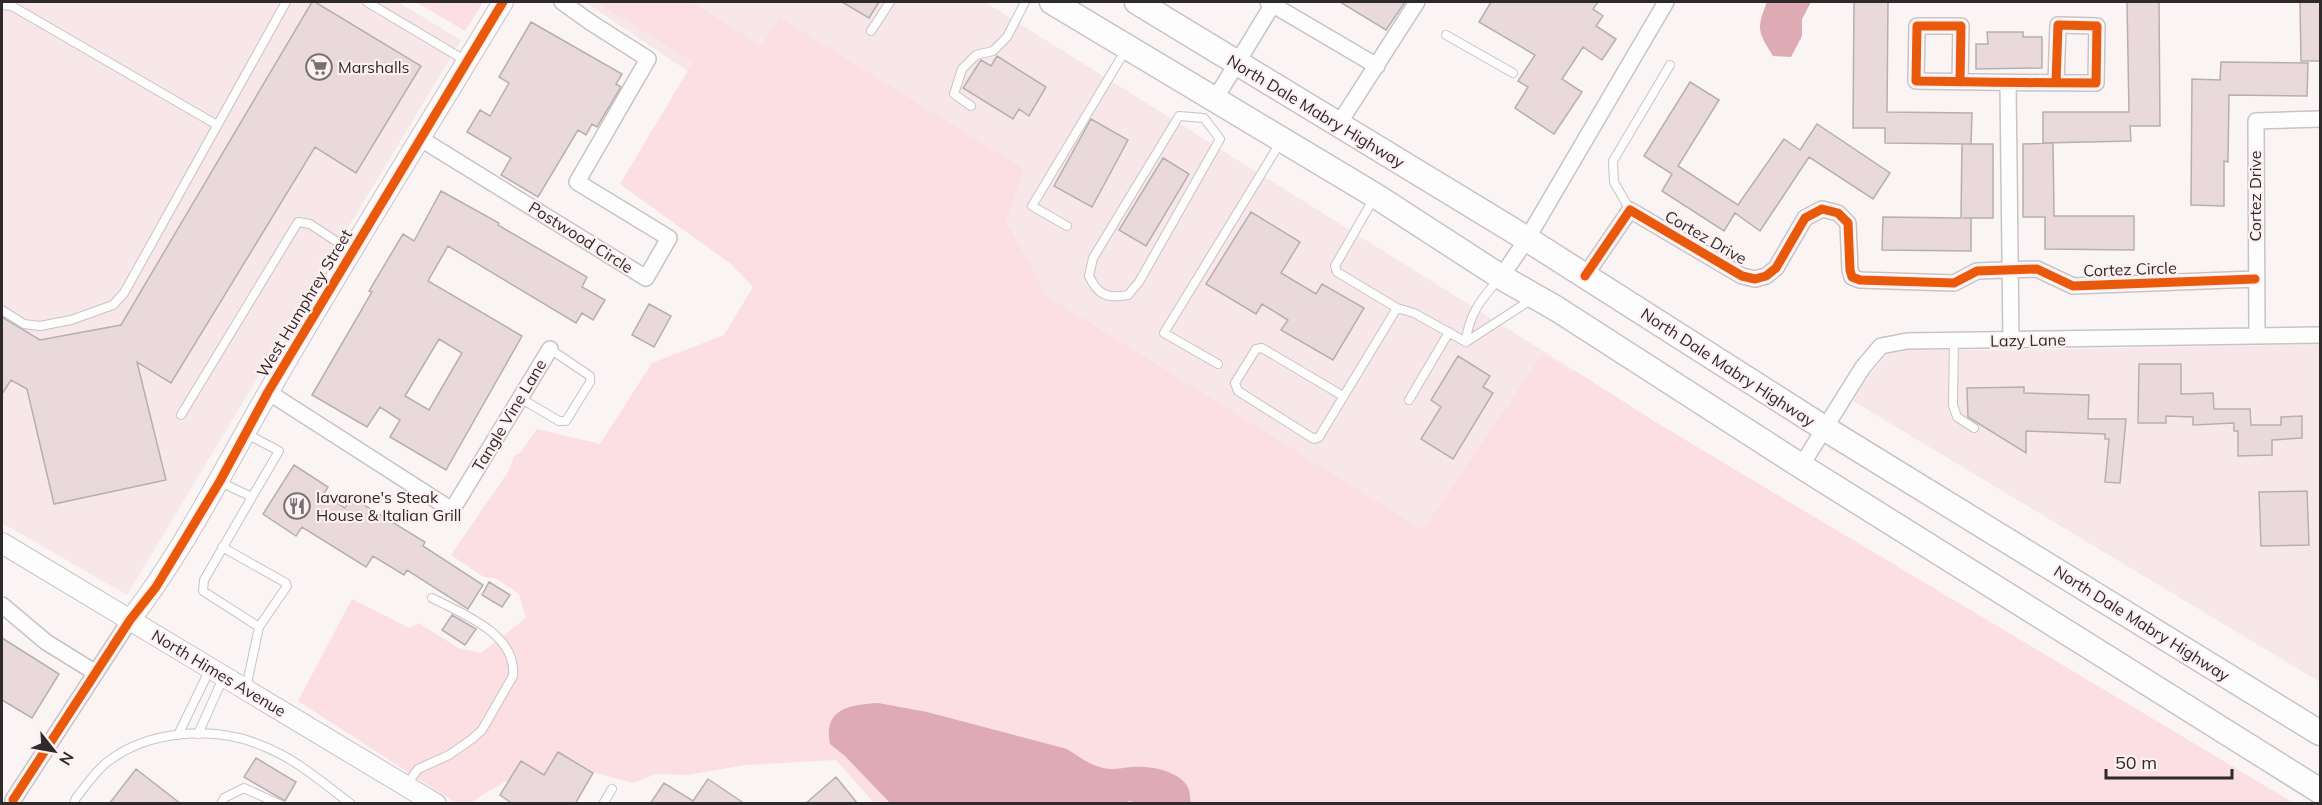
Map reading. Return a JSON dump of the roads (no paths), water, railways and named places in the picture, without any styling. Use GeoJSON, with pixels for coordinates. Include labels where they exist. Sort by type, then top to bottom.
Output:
{"type":"FeatureCollection","features":[{"type":"Feature","properties":{"kind":"main road"},"geometry":{"type":"LineString","coordinates":[[1052,2],[1127,47],[1210,109],[1282,140],[1376,196],[1501,277],[1557,309],[1802,466],[2320,791]]}},
{"type":"Feature","properties":{"kind":"main road","name":"North Dale Mabry Highway"},"geometry":{"type":"LineString","coordinates":[[1137,2],[1527,240],[1824,428],[2320,733]]}},
{"type":"Feature","properties":{"kind":"street","name":"West Humphrey Street"},"geometry":{"type":"LineString","coordinates":[[130,620],[156,586],[220,481],[268,392],[503,2]]}},
{"type":"Feature","properties":{"kind":"street","name":"Postwood Circle"},"geometry":{"type":"LineString","coordinates":[[421,139],[646,278],[669,238],[577,182],[648,59],[562,2]]}},
{"type":"Feature","properties":{"kind":"street"},"geometry":{"type":"LineString","coordinates":[[1338,125],[1417,2]]}},
{"type":"Feature","properties":{"kind":"street"},"geometry":{"type":"LineString","coordinates":[[1501,277],[1527,240],[1666,2]]}},
{"type":"Feature","properties":{"kind":"street"},"geometry":{"type":"LineString","coordinates":[[1210,109],[1270,3],[1377,66]]}},
{"type":"Feature","properties":{"kind":"street"},"geometry":{"type":"LineString","coordinates":[[1960,81],[1961,26],[1917,26],[1916,81],[2056,83],[2096,83],[2097,26],[2058,25],[2056,83]]}},
{"type":"Feature","properties":{"kind":"street"},"geometry":{"type":"LineString","coordinates":[[2008,82],[2011,340]]}},
{"type":"Feature","properties":{"kind":"street","name":"Cortez Drive"},"geometry":{"type":"LineString","coordinates":[[2257,335],[2256,121],[2320,119]]}},
{"type":"Feature","properties":{"kind":"street","name":"Cortez Drive"},"geometry":{"type":"LineString","coordinates":[[1630,210],[1742,276],[1755,279],[1766,276],[1776,268],[1805,218],[1821,208],[1838,213],[1848,223],[1850,270],[1852,277],[1860,280],[1954,282],[1977,271],[2009,271]]}},
{"type":"Feature","properties":{"kind":"street"},"geometry":{"type":"LineString","coordinates":[[1585,276],[1630,210]]}},
{"type":"Feature","properties":{"kind":"street","name":"Cortez Circle"},"geometry":{"type":"LineString","coordinates":[[2009,271],[2037,269],[2073,286],[2255,279]]}},
{"type":"Feature","properties":{"kind":"street","name":"Lazy Lane"},"geometry":{"type":"LineString","coordinates":[[1802,466],[1863,368],[1881,346],[1907,341],[2320,335]]}},
{"type":"Feature","properties":{"kind":"street","name":"Tangle Vine Lane"},"geometry":{"type":"LineString","coordinates":[[268,392],[452,510],[550,349]]}},
{"type":"Feature","properties":{"kind":"street","name":"North Himes Avenue"},"geometry":{"type":"LineString","coordinates":[[2,543],[436,804]]}},
{"type":"Feature","properties":{"kind":"street"},"geometry":{"type":"LineString","coordinates":[[2,605],[46,642],[96,673]]}},
{"type":"Feature","properties":{"kind":"street"},"geometry":{"type":"LineString","coordinates":[[13,800],[130,620]]}},
{"type":"Feature","properties":{"kind":"lane"},"geometry":{"type":"LineString","coordinates":[[2,310],[24,324],[40,326],[71,320],[113,305],[124,293],[286,2]]}},
{"type":"Feature","properties":{"kind":"lane"},"geometry":{"type":"LineString","coordinates":[[367,2],[467,62]]}},
{"type":"Feature","properties":{"kind":"lane"},"geometry":{"type":"LineString","coordinates":[[871,32],[890,2]]}},
{"type":"Feature","properties":{"kind":"lane"},"geometry":{"type":"LineString","coordinates":[[971,106],[954,94],[962,69],[976,55],[993,51],[1007,37],[1025,2]]}},
{"type":"Feature","properties":{"kind":"lane"},"geometry":{"type":"LineString","coordinates":[[2,5],[12,6],[217,125]]}},
{"type":"Feature","properties":{"kind":"lane"},"geometry":{"type":"LineString","coordinates":[[1446,35],[1513,73]]}},
{"type":"Feature","properties":{"kind":"lane"},"geometry":{"type":"LineString","coordinates":[[1067,226],[1032,206],[1127,47]]}},
{"type":"Feature","properties":{"kind":"lane"},"geometry":{"type":"LineString","coordinates":[[1630,210],[1614,182],[1613,161],[1670,65]]}},
{"type":"Feature","properties":{"kind":"lane"},"geometry":{"type":"LineString","coordinates":[[1210,109],[1220,139],[1139,282],[1128,295],[1113,298],[1095,289],[1089,276],[1094,258],[1179,116],[1210,109]]}},
{"type":"Feature","properties":{"kind":"lane"},"geometry":{"type":"LineString","coordinates":[[1218,364],[1164,333],[1282,140]]}},
{"type":"Feature","properties":{"kind":"lane"},"geometry":{"type":"LineString","coordinates":[[1376,196],[1335,266],[1337,272],[1397,308],[1414,313],[1466,342]]}},
{"type":"Feature","properties":{"kind":"lane"},"geometry":{"type":"LineString","coordinates":[[181,415],[298,222],[310,224],[352,252]]}},
{"type":"Feature","properties":{"kind":"lane"},"geometry":{"type":"LineString","coordinates":[[1466,342],[1467,325],[1485,295],[1501,277]]}},
{"type":"Feature","properties":{"kind":"lane"},"geometry":{"type":"LineString","coordinates":[[1466,342],[1536,297]]}},
{"type":"Feature","properties":{"kind":"lane"},"geometry":{"type":"LineString","coordinates":[[1343,396],[1262,348],[1256,349],[1235,383],[1238,391],[1314,438],[1319,437],[1397,308]]}},
{"type":"Feature","properties":{"kind":"lane"},"geometry":{"type":"LineString","coordinates":[[1409,400],[1449,332]]}},
{"type":"Feature","properties":{"kind":"lane"},"geometry":{"type":"LineString","coordinates":[[1954,340],[1953,405],[1957,417],[1974,428]]}},
{"type":"Feature","properties":{"kind":"lane"},"geometry":{"type":"LineString","coordinates":[[520,398],[559,421],[566,421],[590,382],[590,376],[550,349]]}},
{"type":"Feature","properties":{"kind":"lane"},"geometry":{"type":"LineString","coordinates":[[246,433],[279,451],[241,512],[204,580],[203,591],[259,627]]}},
{"type":"Feature","properties":{"kind":"lane"},"geometry":{"type":"LineString","coordinates":[[220,481],[252,497]]}},
{"type":"Feature","properties":{"kind":"lane"},"geometry":{"type":"LineString","coordinates":[[222,547],[286,583],[287,586],[259,627],[245,689]]}},
{"type":"Feature","properties":{"kind":"lane"},"geometry":{"type":"LineString","coordinates":[[406,786],[418,769],[449,755],[482,730],[513,676],[512,657],[488,629],[432,598]]}},
{"type":"Feature","properties":{"kind":"lane"},"geometry":{"type":"LineString","coordinates":[[198,734],[217,672]]}},
{"type":"Feature","properties":{"kind":"lane"},"geometry":{"type":"LineString","coordinates":[[178,735],[217,672]]}},
{"type":"Feature","properties":{"kind":"lane"},"geometry":{"type":"LineString","coordinates":[[74,804],[76,798],[104,765],[126,750],[168,735],[213,734],[261,745],[303,768],[351,804]]}},
{"type":"Feature","properties":{"kind":"lane"},"geometry":{"type":"LineString","coordinates":[[220,804],[224,798],[244,788],[279,804]]}},
{"type":"Feature","properties":{"kind":"lane"},"geometry":{"type":"LineString","coordinates":[[603,804],[612,789]]}},
{"type":"Feature","properties":{"kind":"place","name":"Marshalls"},"geometry":{"type":"Point","coordinates":[319,67]}},
{"type":"Feature","properties":{"kind":"place","name":"Iavarone's Steak House & Italian Grill"},"geometry":{"type":"Point","coordinates":[297,506]}}]}
